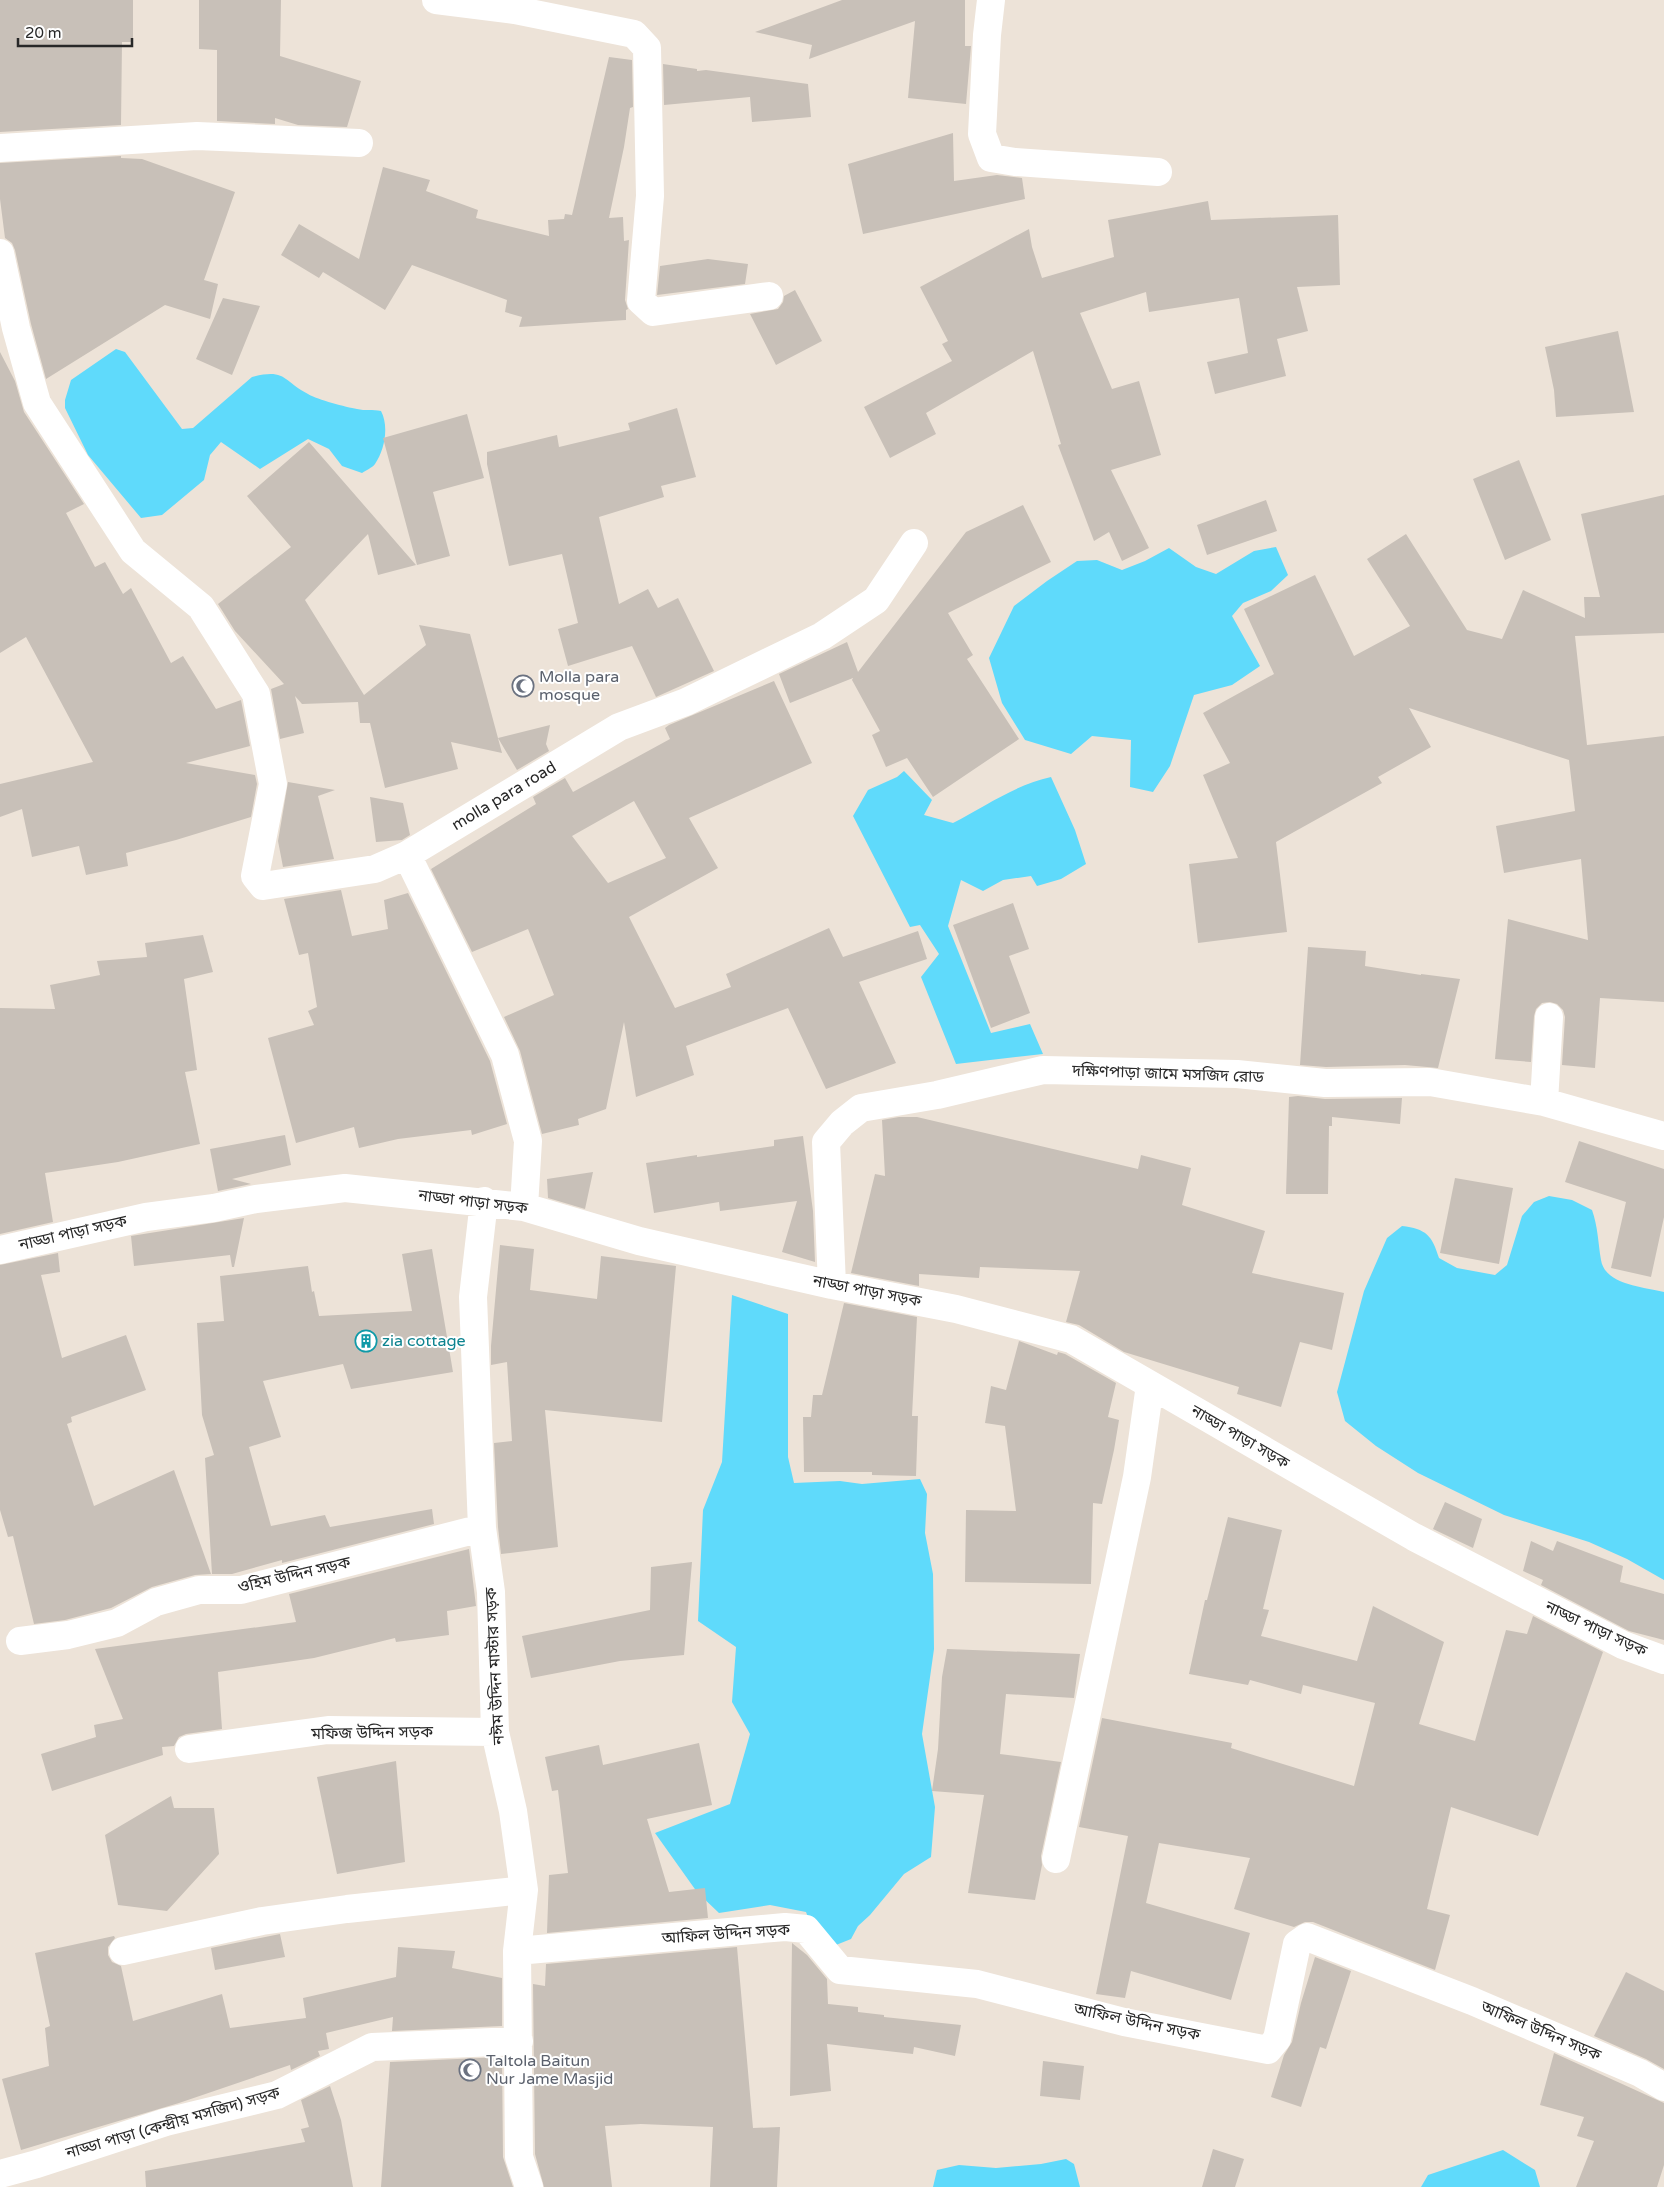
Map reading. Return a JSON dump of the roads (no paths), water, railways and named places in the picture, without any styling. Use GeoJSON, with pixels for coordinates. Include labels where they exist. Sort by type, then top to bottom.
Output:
{"type":"FeatureCollection","features":[{"type":"Feature","properties":{"kind":"street"},"geometry":{"type":"LineString","coordinates":[[436,0],[515,10],[634,34],[647,48],[650,196],[641,301],[653,312],[769,296]]}},
{"type":"Feature","properties":{"kind":"street"},"geometry":{"type":"LineString","coordinates":[[991,0],[987,35],[982,134],[991,158],[1016,162],[1158,172]]}},
{"type":"Feature","properties":{"kind":"street"},"geometry":{"type":"LineString","coordinates":[[0,148],[197,136],[359,142]]}},
{"type":"Feature","properties":{"kind":"street","name":"molla para road"},"geometry":{"type":"LineString","coordinates":[[0,253],[16,328],[37,403],[133,552],[201,607],[256,694],[273,784],[255,876],[263,886],[375,869],[407,854],[619,727],[686,702],[822,636],[876,600],[914,543]]}},
{"type":"Feature","properties":{"kind":"street"},"geometry":{"type":"LineString","coordinates":[[407,854],[505,1055],[528,1141],[524,1207]]}},
{"type":"Feature","properties":{"kind":"street"},"geometry":{"type":"LineString","coordinates":[[1544,1102],[1549,1017]]}},
{"type":"Feature","properties":{"kind":"street","name":"দক্ষিণপাড়া জামে মসজিদ রোড"},"geometry":{"type":"LineString","coordinates":[[832,1285],[826,1142],[842,1123],[860,1108],[937,1095],[1043,1070],[1237,1074],[1325,1083],[1430,1082],[1544,1102],[1664,1136]]}},
{"type":"Feature","properties":{"kind":"street","name":"নাড্ডা পাড়া সড়ক"},"geometry":{"type":"LineString","coordinates":[[0,1250],[146,1217],[214,1208],[256,1199],[345,1188],[484,1201],[524,1207],[639,1241],[832,1285],[956,1309],[1071,1339],[1414,1537],[1623,1645],[1664,1660]]}},
{"type":"Feature","properties":{"kind":"street","name":"নঈম উদ্দিন মাস্টার সড়ক"},"geometry":{"type":"LineString","coordinates":[[484,1201],[473,1297],[482,1528],[491,1592],[495,1732],[513,1811],[524,1890],[517,1951],[519,2157],[529,2187]]}},
{"type":"Feature","properties":{"kind":"street"},"geometry":{"type":"LineString","coordinates":[[1056,1859],[1136,1477],[1150,1385]]}},
{"type":"Feature","properties":{"kind":"street","name":"ওহিম উদ্দিন সড়ক"},"geometry":{"type":"LineString","coordinates":[[20,1641],[68,1635],[117,1623],[156,1602],[199,1590],[240,1590],[482,1528]]}},
{"type":"Feature","properties":{"kind":"street","name":"মফিজ উদ্দিন সড়ক"},"geometry":{"type":"LineString","coordinates":[[189,1749],[328,1730],[495,1732]]}},
{"type":"Feature","properties":{"kind":"street"},"geometry":{"type":"LineString","coordinates":[[123,1951],[262,1922],[347,1909],[524,1890]]}},
{"type":"Feature","properties":{"kind":"street","name":"আফিল উদ্দিন সড়ক"},"geometry":{"type":"LineString","coordinates":[[517,1951],[786,1927],[806,1929],[840,1970],[977,1984],[1124,2022],[1268,2050],[1277,2038],[1297,1944],[1307,1937],[1472,2001],[1640,2072],[1664,2086]]}},
{"type":"Feature","properties":{"kind":"street","name":"নাড্ডা পাড়া (কেন্দ্রীয় মসজিদ) সড়ক"},"geometry":{"type":"LineString","coordinates":[[0,2174],[37,2164],[166,2122],[277,2095],[372,2047],[519,2041]]}},
{"type":"Feature","properties":{"kind":"water"},"geometry":{"type":"Polygon","coordinates":[[[116,349],[125,352],[182,429],[193,428],[252,377],[272,374],[283,377],[308,394],[325,401],[360,410],[381,411],[385,424],[385,438],[381,452],[374,465],[362,473],[342,466],[329,449],[308,439],[260,469],[221,442],[210,455],[204,480],[162,515],[141,518],[88,455],[65,408],[65,400],[71,380],[116,349]]]}},
{"type":"Feature","properties":{"kind":"water"},"geometry":{"type":"Polygon","coordinates":[[[1276,547],[1288,575],[1271,591],[1243,603],[1232,616],[1260,666],[1232,685],[1194,695],[1170,766],[1153,792],[1130,787],[1131,740],[1092,736],[1071,754],[1025,740],[1002,703],[989,658],[1014,606],[1077,561],[1097,560],[1122,570],[1145,561],[1169,548],[1196,567],[1216,574],[1254,551],[1276,547]]]}},
{"type":"Feature","properties":{"kind":"water"},"geometry":{"type":"Polygon","coordinates":[[[904,771],[932,800],[924,815],[953,823],[1013,790],[1051,777],[1075,830],[1086,864],[1061,879],[1037,886],[1031,876],[1003,880],[983,891],[961,880],[948,926],[991,1033],[1030,1024],[1043,1054],[956,1064],[921,977],[939,954],[920,925],[910,927],[853,816],[868,790],[897,777],[904,771]]]}},
{"type":"Feature","properties":{"kind":"water"},"geometry":{"type":"Polygon","coordinates":[[[1549,1196],[1572,1200],[1592,1210],[1597,1229],[1601,1260],[1604,1268],[1610,1275],[1627,1284],[1664,1292],[1664,1580],[1627,1559],[1589,1542],[1504,1515],[1418,1473],[1376,1446],[1345,1421],[1337,1392],[1364,1291],[1387,1238],[1402,1226],[1417,1229],[1427,1234],[1431,1239],[1439,1258],[1457,1268],[1495,1275],[1507,1265],[1522,1216],[1534,1202],[1549,1196]]]}},
{"type":"Feature","properties":{"kind":"water"},"geometry":{"type":"Polygon","coordinates":[[[732,1295],[788,1314],[788,1457],[794,1483],[840,1481],[862,1484],[920,1479],[927,1494],[925,1533],[933,1574],[934,1649],[922,1734],[935,1807],[931,1857],[904,1874],[870,1915],[858,1926],[851,1939],[831,1947],[817,1941],[806,1912],[770,1905],[719,1913],[697,1892],[655,1833],[730,1804],[750,1734],[732,1702],[736,1647],[698,1621],[703,1510],[722,1462],[732,1295]]]}},
{"type":"Feature","properties":{"kind":"water"},"geometry":{"type":"Polygon","coordinates":[[[1503,2150],[1535,2170],[1540,2187],[1421,2187],[1428,2175],[1503,2150]]]}},
{"type":"Feature","properties":{"kind":"water"},"geometry":{"type":"Polygon","coordinates":[[[1066,2159],[1074,2164],[1080,2187],[933,2187],[937,2170],[959,2165],[996,2168],[1041,2164],[1066,2159]]]}},
{"type":"Feature","properties":{"kind":"place","name":"Molla para mosque"},"geometry":{"type":"Point","coordinates":[523,686]}},
{"type":"Feature","properties":{"kind":"place","name":"zia cottage"},"geometry":{"type":"Point","coordinates":[366,1341]}},
{"type":"Feature","properties":{"kind":"place","name":"Taltola Baitun Nur Jame Masjid"},"geometry":{"type":"Point","coordinates":[470,2070]}}]}
